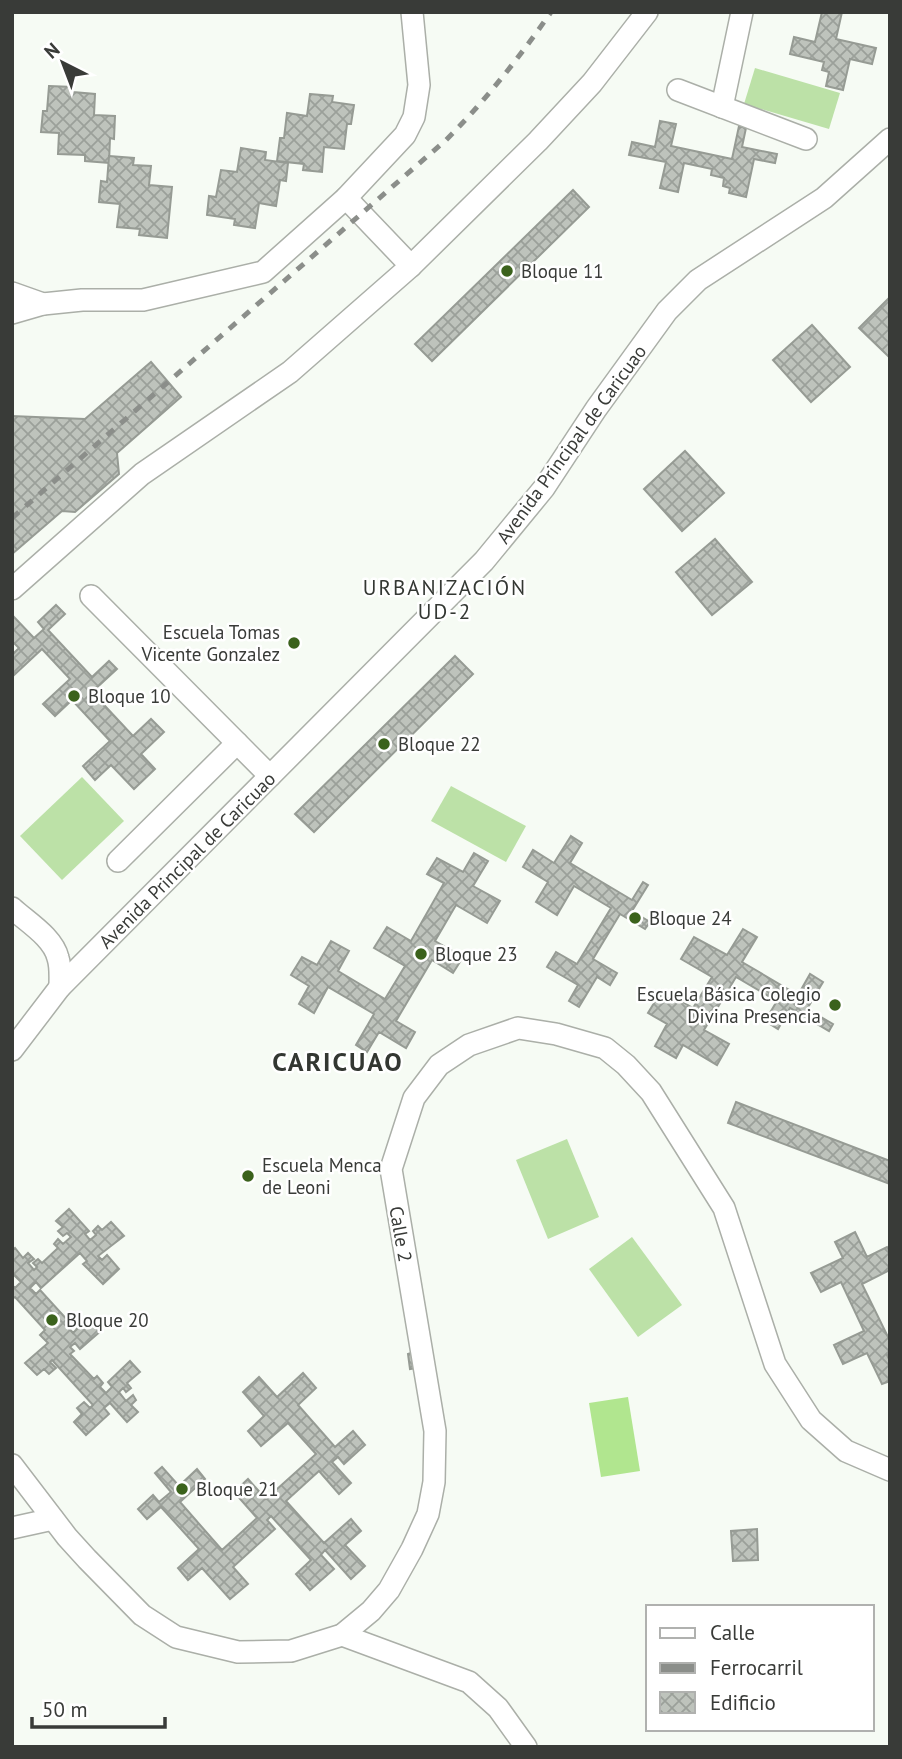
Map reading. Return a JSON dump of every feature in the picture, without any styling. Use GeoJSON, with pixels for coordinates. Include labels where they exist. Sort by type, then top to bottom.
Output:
{"type":"FeatureCollection","features":[{"type":"Feature","properties":{"kind":"street"},"geometry":{"type":"LineString","coordinates":[[12,313],[43,304],[82,300],[143,300],[263,272],[346,198],[405,135],[414,117],[419,75],[412,12]]}},
{"type":"Feature","properties":{"kind":"street"},"geometry":{"type":"LineString","coordinates":[[12,589],[142,474],[290,372],[411,266],[583,93],[648,12]]}},
{"type":"Feature","properties":{"kind":"street"},"geometry":{"type":"LineString","coordinates":[[722,107],[742,12]]}},
{"type":"Feature","properties":{"kind":"street"},"geometry":{"type":"LineString","coordinates":[[678,90],[806,139]]}},
{"type":"Feature","properties":{"kind":"street","name":"Avenida Principal de Caricuao"},"geometry":{"type":"LineString","coordinates":[[12,1050],[61,987],[484,561],[544,488],[596,409],[667,311],[684,293],[698,280],[824,198],[890,139]]}},
{"type":"Feature","properties":{"kind":"street"},"geometry":{"type":"LineString","coordinates":[[346,198],[411,266]]}},
{"type":"Feature","properties":{"kind":"street"},"geometry":{"type":"LineString","coordinates":[[12,293],[43,304]]}},
{"type":"Feature","properties":{"kind":"street"},"geometry":{"type":"LineString","coordinates":[[91,596],[270,776]]}},
{"type":"Feature","properties":{"kind":"street"},"geometry":{"type":"LineString","coordinates":[[118,861],[237,743]]}},
{"type":"Feature","properties":{"kind":"street"},"geometry":{"type":"LineString","coordinates":[[12,908],[56,950],[61,987]]}},
{"type":"Feature","properties":{"kind":"street","name":"Calle 2"},"geometry":{"type":"LineString","coordinates":[[12,1465],[74,1544],[142,1615],[176,1637],[238,1652],[291,1650],[342,1635],[371,1611],[389,1590],[428,1514],[434,1482],[435,1431],[391,1168],[400,1133],[414,1098],[439,1065],[469,1045],[518,1028],[556,1034],[605,1048],[626,1065],[650,1092],[724,1208],[775,1364],[811,1420],[846,1451],[890,1470]]}},
{"type":"Feature","properties":{"kind":"street"},"geometry":{"type":"LineString","coordinates":[[12,1528],[53,1519]]}},
{"type":"Feature","properties":{"kind":"street"},"geometry":{"type":"LineString","coordinates":[[342,1635],[469,1682],[498,1709],[526,1747]]}},
{"type":"Feature","properties":{"kind":"shaded area"},"geometry":{"type":"Polygon","coordinates":[[[755,68],[840,93],[829,129],[744,104],[755,68]]]}},
{"type":"Feature","properties":{"kind":"shaded area"},"geometry":{"type":"Polygon","coordinates":[[[82,777],[124,821],[62,880],[20,836],[82,777]]]}},
{"type":"Feature","properties":{"kind":"shaded area"},"geometry":{"type":"Polygon","coordinates":[[[451,786],[526,826],[506,862],[431,821],[451,786]]]}},
{"type":"Feature","properties":{"kind":"shaded area"},"geometry":{"type":"Polygon","coordinates":[[[567,1139],[599,1217],[548,1239],[516,1160],[567,1139]]]}},
{"type":"Feature","properties":{"kind":"shaded area"},"geometry":{"type":"Polygon","coordinates":[[[632,1237],[682,1305],[638,1337],[589,1269],[632,1237]]]}},
{"type":"Feature","properties":{"kind":"shaded area"},"geometry":{"type":"Polygon","coordinates":[[[628,1397],[640,1471],[601,1477],[589,1403],[628,1397]]]}},
{"type":"Feature","properties":{"kind":"building"},"geometry":{"type":"Polygon","coordinates":[[[822,12],[842,12],[836,39],[876,48],[872,64],[850,59],[843,90],[826,86],[829,72],[822,70],[824,62],[790,54],[794,37],[815,42],[822,12]]]}},
{"type":"Feature","properties":{"kind":"building"},"geometry":{"type":"Polygon","coordinates":[[[49,86],[73,87],[73,92],[95,94],[94,115],[115,116],[114,139],[110,138],[109,163],[85,161],[85,155],[58,154],[59,133],[41,132],[43,111],[47,111],[49,86]]]}},
{"type":"Feature","properties":{"kind":"building"},"geometry":{"type":"Polygon","coordinates":[[[310,94],[333,96],[332,102],[354,105],[351,124],[347,124],[344,149],[324,147],[322,172],[303,170],[304,164],[277,161],[280,138],[284,138],[287,113],[307,116],[310,94]]]}},
{"type":"Feature","properties":{"kind":"building"},"geometry":{"type":"Polygon","coordinates":[[[660,121],[676,124],[671,146],[732,159],[739,126],[746,128],[742,147],[777,154],[775,163],[754,159],[746,197],[729,193],[730,188],[723,186],[724,178],[711,175],[712,169],[684,163],[678,192],[660,188],[666,162],[629,155],[632,142],[655,147],[660,121]]]}},
{"type":"Feature","properties":{"kind":"building"},"geometry":{"type":"Polygon","coordinates":[[[241,148],[266,152],[265,160],[288,163],[286,181],[280,180],[276,206],[259,203],[255,228],[234,225],[235,219],[207,215],[209,196],[216,197],[221,170],[237,172],[241,148]]]}},
{"type":"Feature","properties":{"kind":"building"},"geometry":{"type":"Polygon","coordinates":[[[109,156],[134,158],[133,165],[151,166],[149,185],[172,187],[167,238],[139,235],[140,229],[117,227],[120,204],[99,202],[101,181],[107,182],[109,156]]]}},
{"type":"Feature","properties":{"kind":"building","name":"Bloque 11"},"geometry":{"type":"Polygon","coordinates":[[[573,190],[589,207],[432,361],[415,344],[573,190]]]}},
{"type":"Feature","properties":{"kind":"building"},"geometry":{"type":"Polygon","coordinates":[[[890,297],[890,358],[859,328],[890,297]]]}},
{"type":"Feature","properties":{"kind":"building"},"geometry":{"type":"Polygon","coordinates":[[[812,325],[850,367],[811,402],[773,360],[812,325]]]}},
{"type":"Feature","properties":{"kind":"building"},"geometry":{"type":"Polygon","coordinates":[[[151,362],[181,397],[117,453],[119,474],[75,512],[62,511],[12,554],[12,416],[85,419],[151,362]]]}},
{"type":"Feature","properties":{"kind":"building"},"geometry":{"type":"Polygon","coordinates":[[[685,451],[724,493],[682,531],[644,489],[685,451]]]}},
{"type":"Feature","properties":{"kind":"building"},"geometry":{"type":"Polygon","coordinates":[[[715,539],[752,582],[712,615],[676,572],[715,539]]]}},
{"type":"Feature","properties":{"kind":"building","name":"Bloque 10"},"geometry":{"type":"Polygon","coordinates":[[[56,605],[65,614],[48,630],[92,677],[109,661],[117,669],[92,692],[133,736],[151,719],[164,732],[141,754],[155,769],[134,789],[111,765],[95,780],[83,766],[110,741],[72,700],[55,716],[43,704],[70,679],[42,649],[12,677],[12,655],[19,648],[12,641],[12,619],[14,617],[34,638],[44,629],[38,622],[56,605]]]}},
{"type":"Feature","properties":{"kind":"building","name":"Bloque 22"},"geometry":{"type":"Polygon","coordinates":[[[455,656],[473,674],[314,832],[295,814],[455,656]]]}},
{"type":"Feature","properties":{"kind":"building","name":"Bloque 24"},"geometry":{"type":"Polygon","coordinates":[[[571,836],[582,843],[570,863],[632,900],[643,882],[648,885],[632,911],[650,922],[645,929],[620,914],[593,959],[617,973],[610,985],[597,977],[579,1007],[569,1001],[578,985],[547,967],[556,952],[577,964],[611,908],[574,886],[557,915],[536,902],[548,882],[523,867],[533,850],[554,863],[571,836]]]}},
{"type":"Feature","properties":{"kind":"building","name":"Bloque 23"},"geometry":{"type":"Polygon","coordinates":[[[474,853],[488,861],[473,886],[500,901],[487,923],[456,905],[435,941],[463,957],[453,973],[432,960],[396,1021],[415,1032],[406,1048],[379,1032],[367,1052],[356,1045],[374,1014],[328,987],[314,1013],[299,1004],[309,986],[291,975],[302,957],[317,965],[331,941],[349,951],[338,971],[385,999],[405,966],[374,948],[387,927],[411,941],[444,883],[427,874],[437,858],[463,872],[474,853]]]}},
{"type":"Feature","properties":{"kind":"building"},"geometry":{"type":"Polygon","coordinates":[[[743,929],[757,937],[742,962],[798,995],[810,974],[823,982],[807,1009],[833,1024],[829,1031],[790,1008],[778,1029],[765,1021],[777,1001],[736,977],[704,1030],[729,1044],[717,1065],[683,1045],[676,1058],[655,1046],[667,1024],[648,1013],[662,990],[693,1008],[712,977],[681,959],[694,937],[727,955],[743,929]]]}},
{"type":"Feature","properties":{"kind":"building"},"geometry":{"type":"Polygon","coordinates":[[[736,1102],[890,1161],[890,1184],[728,1123],[736,1102]]]}},
{"type":"Feature","properties":{"kind":"building","name":"Bloque 20"},"geometry":{"type":"Polygon","coordinates":[[[69,1209],[89,1231],[85,1234],[90,1240],[96,1235],[93,1231],[98,1226],[102,1230],[111,1222],[124,1236],[98,1256],[102,1260],[107,1255],[119,1269],[103,1284],[83,1264],[87,1261],[80,1253],[41,1288],[36,1282],[30,1288],[36,1294],[40,1290],[71,1324],[68,1327],[73,1333],[78,1323],[80,1326],[90,1317],[102,1330],[80,1349],[75,1343],[70,1347],[74,1351],[70,1354],[94,1379],[97,1376],[103,1383],[100,1387],[106,1393],[112,1387],[108,1382],[130,1361],[140,1372],[127,1383],[131,1388],[126,1392],[123,1388],[119,1392],[126,1401],[133,1395],[136,1400],[131,1405],[138,1412],[127,1422],[110,1403],[104,1408],[109,1414],[86,1435],[74,1422],[82,1414],[77,1408],[84,1402],[90,1408],[93,1405],[52,1360],[50,1362],[56,1368],[49,1374],[44,1369],[37,1375],[25,1363],[48,1343],[40,1335],[45,1330],[15,1297],[12,1299],[12,1285],[15,1288],[21,1282],[12,1273],[12,1251],[15,1248],[23,1258],[28,1253],[34,1259],[28,1263],[34,1270],[37,1267],[33,1263],[38,1259],[42,1263],[58,1248],[54,1244],[58,1239],[63,1244],[71,1237],[67,1233],[63,1236],[58,1231],[63,1227],[56,1221],[69,1209]]]}},
{"type":"Feature","properties":{"kind":"building"},"geometry":{"type":"Polygon","coordinates":[[[855,1232],[867,1257],[887,1247],[890,1252],[890,1270],[862,1284],[890,1341],[890,1353],[887,1355],[890,1361],[890,1381],[882,1384],[867,1353],[843,1364],[834,1345],[864,1331],[841,1282],[821,1292],[811,1273],[843,1258],[835,1242],[855,1232]]]}},
{"type":"Feature","properties":{"kind":"building"},"geometry":{"type":"Polygon","coordinates":[[[414,1352],[417,1368],[410,1369],[408,1354],[414,1352]]]}},
{"type":"Feature","properties":{"kind":"building","name":"Bloque 21"},"geometry":{"type":"Polygon","coordinates":[[[303,1373],[316,1388],[298,1405],[335,1447],[353,1431],[365,1445],[344,1464],[338,1457],[332,1462],[351,1483],[339,1494],[319,1471],[286,1501],[324,1543],[351,1519],[361,1531],[345,1545],[365,1566],[351,1579],[325,1550],[321,1555],[334,1569],[310,1590],[296,1574],[311,1560],[271,1516],[267,1520],[275,1529],[233,1567],[248,1584],[230,1599],[202,1568],[188,1580],[178,1568],[199,1549],[161,1507],[147,1519],[138,1509],[153,1495],[159,1502],[171,1492],[155,1473],[162,1467],[179,1486],[197,1469],[205,1479],[180,1502],[222,1550],[257,1518],[234,1492],[248,1479],[266,1499],[316,1454],[288,1423],[261,1446],[248,1431],[264,1416],[243,1392],[259,1377],[277,1397],[303,1373]]]}},
{"type":"Feature","properties":{"kind":"building"},"geometry":{"type":"Polygon","coordinates":[[[757,1529],[758,1560],[733,1561],[731,1531],[757,1529]]]}},
{"type":"Feature","properties":{"kind":"railway"},"geometry":{"type":"LineString","coordinates":[[12,518],[446,140],[501,79],[551,12]]}},
{"type":"Feature","properties":{"kind":"place","name":"Bloque 11"},"geometry":{"type":"Point","coordinates":[507,271]}},
{"type":"Feature","properties":{"kind":"place","name":"Escuela Tomas Vicente Gonzalez"},"geometry":{"type":"Point","coordinates":[294,643]}},
{"type":"Feature","properties":{"kind":"place","name":"Bloque 10"},"geometry":{"type":"Point","coordinates":[74,696]}},
{"type":"Feature","properties":{"kind":"place","name":"Bloque 22"},"geometry":{"type":"Point","coordinates":[384,744]}},
{"type":"Feature","properties":{"kind":"place","name":"Bloque 24"},"geometry":{"type":"Point","coordinates":[635,918]}},
{"type":"Feature","properties":{"kind":"place","name":"Bloque 23"},"geometry":{"type":"Point","coordinates":[421,954]}},
{"type":"Feature","properties":{"kind":"place","name":"Escuela Básica Colegio Divina Presencia"},"geometry":{"type":"Point","coordinates":[835,1005]}},
{"type":"Feature","properties":{"kind":"place","name":"Escuela Menca de Leoni"},"geometry":{"type":"Point","coordinates":[248,1176]}},
{"type":"Feature","properties":{"kind":"place","name":"Bloque 20"},"geometry":{"type":"Point","coordinates":[52,1320]}},
{"type":"Feature","properties":{"kind":"place","name":"Bloque 21"},"geometry":{"type":"Point","coordinates":[182,1489]}},
{"type":"Feature","properties":{"kind":"district","name":"URBANIZACIÓN UD-2"},"geometry":{"type":"Point","coordinates":[445,599]}},
{"type":"Feature","properties":{"kind":"district","name":"CARICUAO"},"geometry":{"type":"Point","coordinates":[338,1061]}}]}
